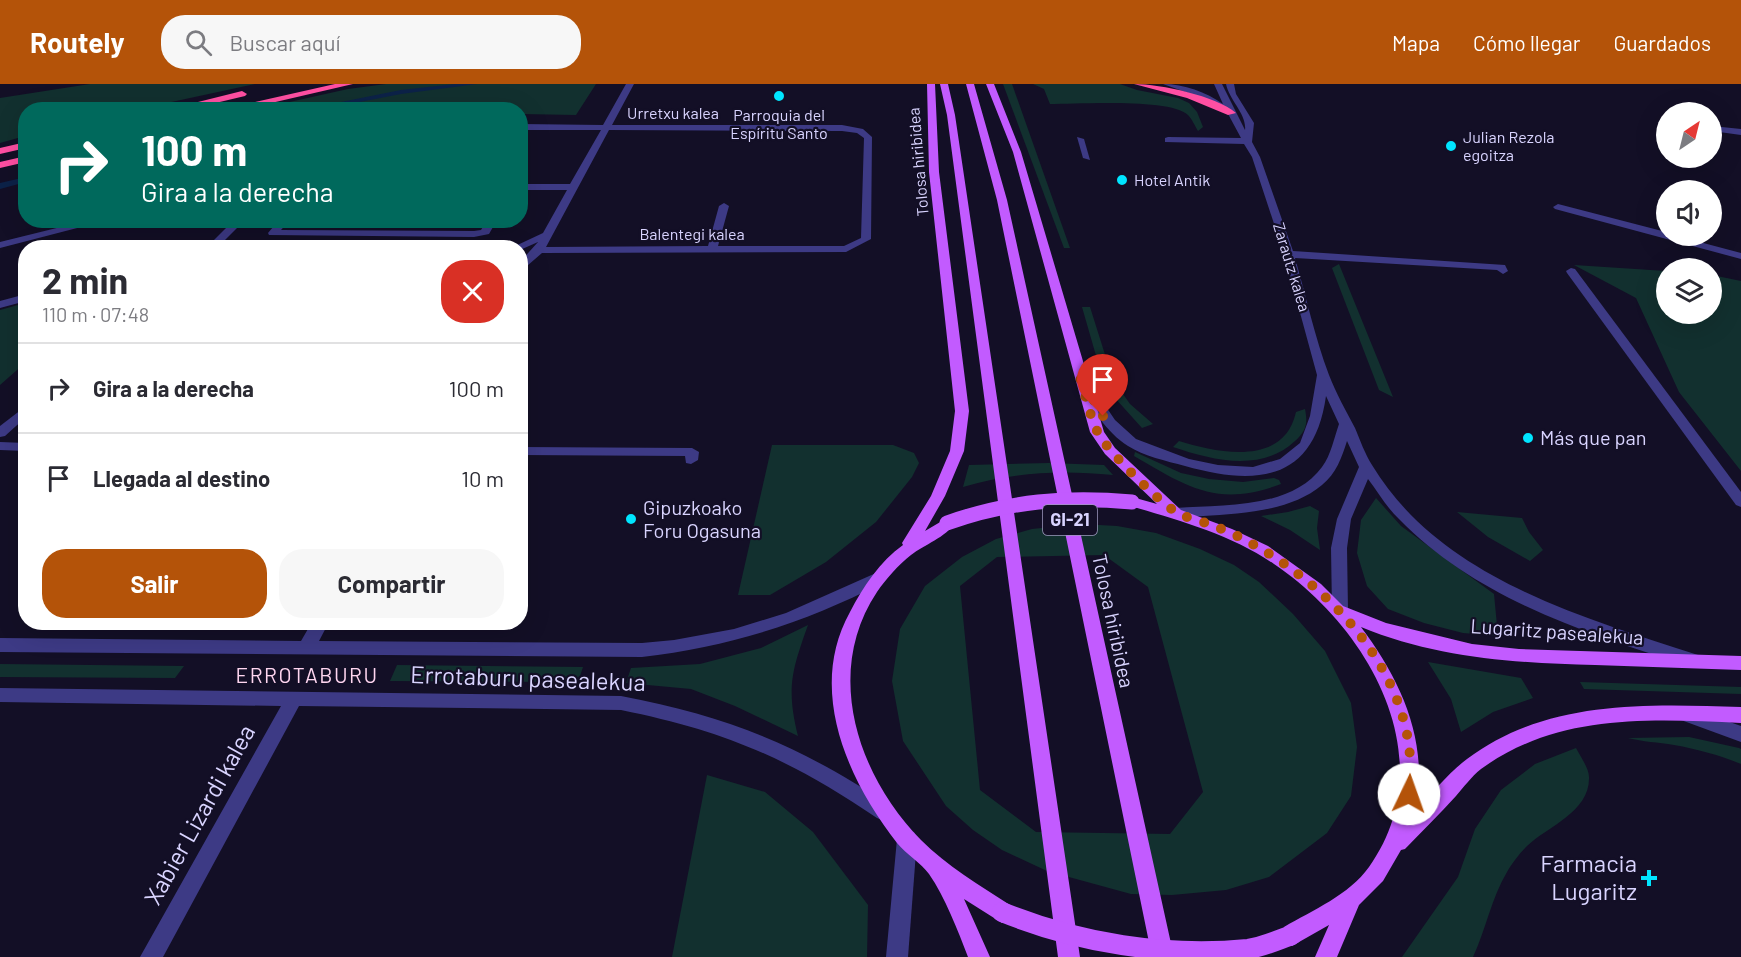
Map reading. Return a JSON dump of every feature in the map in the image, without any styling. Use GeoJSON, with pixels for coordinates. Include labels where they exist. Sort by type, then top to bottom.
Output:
{"type":"FeatureCollection","features":[{"type":"Feature","properties":{"kind":"highway"},"geometry":{"type":"LineString","coordinates":[[263,102],[348,84]]}},
{"type":"Feature","properties":{"kind":"highway"},"geometry":{"type":"LineString","coordinates":[[1139,84],[1190,96],[1231,114]]}},
{"type":"Feature","properties":{"kind":"highway"},"geometry":{"type":"LineString","coordinates":[[206,102],[250,92]]}},
{"type":"Feature","properties":{"kind":"highway"},"geometry":{"type":"LineString","coordinates":[[0,152],[18,147]]}},
{"type":"Feature","properties":{"kind":"highway"},"geometry":{"type":"LineString","coordinates":[[0,165],[18,161]]}},
{"type":"Feature","properties":{"kind":"main road","name":"Tolosa hiribidea"},"geometry":{"type":"LineString","coordinates":[[907,548],[938,496],[957,451],[962,411],[934,172],[931,84]]}},
{"type":"Feature","properties":{"kind":"main road","name":"Tolosa hiribidea"},"geometry":{"type":"LineString","coordinates":[[944,84],[951,115],[1069,957]]}},
{"type":"Feature","properties":{"kind":"main road","name":"Tolosa hiribidea"},"geometry":{"type":"LineString","coordinates":[[970,84],[1002,200],[1163,957]]}},
{"type":"Feature","properties":{"kind":"main road"},"geometry":{"type":"LineString","coordinates":[[990,84],[1017,152],[1079,374],[1098,432],[1110,451],[1176,513]]}},
{"type":"Feature","properties":{"kind":"main road"},"geometry":{"type":"LineString","coordinates":[[1054,497],[1093,497],[1132,502],[1176,513],[1238,537],[1280,561],[1340,610],[1364,639],[1384,671],[1399,705],[1408,739],[1411,776],[1406,812],[1393,846],[1375,874],[1351,899],[1292,935],[1248,949],[1201,956],[1150,956],[1099,947],[1049,933],[1002,912],[937,868],[906,839],[885,812],[863,775],[848,738],[841,701],[841,666],[847,634],[859,605],[876,579],[907,548],[947,523],[980,510],[1016,501],[1054,497]]}},
{"type":"Feature","properties":{"kind":"main road","name":"Lugaritz pasealekua"},"geometry":{"type":"LineString","coordinates":[[1340,610],[1381,628],[1425,641],[1472,651],[1519,656],[1741,663]]}},
{"type":"Feature","properties":{"kind":"main road"},"geometry":{"type":"LineString","coordinates":[[1393,846],[1474,764],[1520,736],[1565,720],[1628,712],[1741,715]]}},
{"type":"Feature","properties":{"kind":"main road"},"geometry":{"type":"LineString","coordinates":[[937,868],[966,925],[979,957]]}},
{"type":"Feature","properties":{"kind":"main road"},"geometry":{"type":"LineString","coordinates":[[1326,957],[1351,899]]}},
{"type":"Feature","properties":{"kind":"street"},"geometry":{"type":"LineString","coordinates":[[528,261],[539,250],[630,84]]}},
{"type":"Feature","properties":{"kind":"street","name":"Zarautz kalea"},"geometry":{"type":"LineString","coordinates":[[1167,84],[1208,98],[1231,114]]}},
{"type":"Feature","properties":{"kind":"street"},"geometry":{"type":"LineString","coordinates":[[1181,84],[1189,84]]}},
{"type":"Feature","properties":{"kind":"street","name":"Zarautz kalea"},"geometry":{"type":"LineString","coordinates":[[1218,84],[1231,114],[1256,157],[1289,254],[1323,375],[1366,467],[1403,515],[1440,548],[1475,572],[1516,595],[1564,617],[1700,662]]}},
{"type":"Feature","properties":{"kind":"street"},"geometry":{"type":"LineString","coordinates":[[1168,140],[1248,141],[1250,123],[1232,94],[1230,84]]}},
{"type":"Feature","properties":{"kind":"street","name":"Urretxu kalea"},"geometry":{"type":"LineString","coordinates":[[528,127],[842,128],[860,131],[868,137],[866,239],[846,249]]}},
{"type":"Feature","properties":{"kind":"street"},"geometry":{"type":"LineString","coordinates":[[1722,130],[1741,132]]}},
{"type":"Feature","properties":{"kind":"street"},"geometry":{"type":"LineString","coordinates":[[1080,139],[1087,158]]}},
{"type":"Feature","properties":{"kind":"street"},"geometry":{"type":"LineString","coordinates":[[528,187],[573,187]]}},
{"type":"Feature","properties":{"kind":"street"},"geometry":{"type":"LineString","coordinates":[[528,197],[568,197]]}},
{"type":"Feature","properties":{"kind":"street"},"geometry":{"type":"LineString","coordinates":[[712,249],[724,206]]}},
{"type":"Feature","properties":{"kind":"street"},"geometry":{"type":"LineString","coordinates":[[1558,207],[1656,232]]}},
{"type":"Feature","properties":{"kind":"street"},"geometry":{"type":"LineString","coordinates":[[21,240],[70,228]]}},
{"type":"Feature","properties":{"kind":"street"},"geometry":{"type":"LineString","coordinates":[[219,240],[231,228]]}},
{"type":"Feature","properties":{"kind":"street"},"geometry":{"type":"LineString","coordinates":[[278,228],[273,233],[474,234],[485,232],[487,228]]}},
{"type":"Feature","properties":{"kind":"street"},"geometry":{"type":"LineString","coordinates":[[528,243],[546,235]]}},
{"type":"Feature","properties":{"kind":"street"},"geometry":{"type":"LineString","coordinates":[[0,245],[18,241]]}},
{"type":"Feature","properties":{"kind":"street"},"geometry":{"type":"LineString","coordinates":[[1706,246],[1741,256]]}},
{"type":"Feature","properties":{"kind":"street","name":"Balentegi kalea"},"geometry":{"type":"LineString","coordinates":[[539,250],[846,249]]}},
{"type":"Feature","properties":{"kind":"street"},"geometry":{"type":"LineString","coordinates":[[1289,254],[1501,267],[1503,271]]}},
{"type":"Feature","properties":{"kind":"street"},"geometry":{"type":"LineString","coordinates":[[1571,271],[1741,502]]}},
{"type":"Feature","properties":{"kind":"street"},"geometry":{"type":"LineString","coordinates":[[0,305],[18,299]]}},
{"type":"Feature","properties":{"kind":"street"},"geometry":{"type":"LineString","coordinates":[[1079,374],[1103,416],[1132,443],[1198,467],[1228,472],[1257,470],[1277,465],[1299,452],[1311,436],[1323,375]]}},
{"type":"Feature","properties":{"kind":"street"},"geometry":{"type":"LineString","coordinates":[[0,433],[18,417]]}},
{"type":"Feature","properties":{"kind":"street"},"geometry":{"type":"LineString","coordinates":[[1176,513],[1238,509],[1305,492],[1329,469],[1346,424]]}},
{"type":"Feature","properties":{"kind":"street"},"geometry":{"type":"LineString","coordinates":[[0,446],[18,447]]}},
{"type":"Feature","properties":{"kind":"street"},"geometry":{"type":"LineString","coordinates":[[528,451],[692,452],[690,460]]}},
{"type":"Feature","properties":{"kind":"street"},"geometry":{"type":"LineString","coordinates":[[1340,610],[1339,548],[1344,519],[1366,467]]}},
{"type":"Feature","properties":{"kind":"street","name":"Errotaburu pasealekua"},"geometry":{"type":"LineString","coordinates":[[0,645],[612,650],[686,646],[728,638],[798,617],[876,579]]}},
{"type":"Feature","properties":{"kind":"street"},"geometry":{"type":"LineString","coordinates":[[306,648],[316,630]]}},
{"type":"Feature","properties":{"kind":"street","name":"Errotaburu pasealekua"},"geometry":{"type":"LineString","coordinates":[[0,695],[621,703],[668,711],[714,723],[758,739],[835,778],[885,812]]}},
{"type":"Feature","properties":{"kind":"street","name":"Xabier Lizardi kalea"},"geometry":{"type":"LineString","coordinates":[[151,957],[294,699]]}},
{"type":"Feature","properties":{"kind":"street"},"geometry":{"type":"LineString","coordinates":[[1681,713],[1741,734]]}},
{"type":"Feature","properties":{"kind":"street"},"geometry":{"type":"LineString","coordinates":[[897,957],[906,839]]}},
{"type":"Feature","properties":{"kind":"green space"},"geometry":{"type":"Polygon","coordinates":[[[90,84],[255,84],[171,102],[18,102],[18,138],[0,143],[0,98],[90,84]]]}},
{"type":"Feature","properties":{"kind":"green space"},"geometry":{"type":"Polygon","coordinates":[[[386,84],[596,84],[576,115],[528,114],[528,102],[290,102],[348,89],[386,84]]]}},
{"type":"Feature","properties":{"kind":"green space"},"geometry":{"type":"Polygon","coordinates":[[[1003,84],[1012,84],[1070,248],[1064,248],[1003,84]]]}},
{"type":"Feature","properties":{"kind":"green space"},"geometry":{"type":"Polygon","coordinates":[[[1033,84],[1120,84],[1137,90],[1178,98],[1189,103],[1197,112],[1203,127],[1198,131],[1188,115],[1163,106],[1123,103],[1050,104],[1044,89],[1033,84]]]}},
{"type":"Feature","properties":{"kind":"green space"},"geometry":{"type":"Polygon","coordinates":[[[1339,264],[1393,397],[1379,390],[1332,268],[1339,264]]]}},
{"type":"Feature","properties":{"kind":"green space"},"geometry":{"type":"Polygon","coordinates":[[[1574,265],[1656,270],[1656,324],[1722,324],[1722,277],[1741,281],[1741,471],[1679,392],[1636,298],[1574,265]]]}},
{"type":"Feature","properties":{"kind":"green space"},"geometry":{"type":"Polygon","coordinates":[[[18,305],[18,369],[0,385],[0,310],[18,305]]]}},
{"type":"Feature","properties":{"kind":"green space"},"geometry":{"type":"Polygon","coordinates":[[[1082,307],[1090,307],[1113,380],[1130,404],[1153,424],[1142,428],[1115,398],[1099,366],[1082,307]]]}},
{"type":"Feature","properties":{"kind":"green space"},"geometry":{"type":"Polygon","coordinates":[[[1305,409],[1306,423],[1302,434],[1282,451],[1267,457],[1236,461],[1204,456],[1173,447],[1179,441],[1230,452],[1264,449],[1278,441],[1289,430],[1296,412],[1305,409]]]}},
{"type":"Feature","properties":{"kind":"green space"},"geometry":{"type":"Polygon","coordinates":[[[772,445],[893,445],[914,453],[919,463],[912,477],[876,522],[826,562],[770,595],[738,595],[772,445]]]}},
{"type":"Feature","properties":{"kind":"green space"},"geometry":{"type":"Polygon","coordinates":[[[1135,452],[1181,473],[1209,479],[1243,482],[1274,478],[1281,484],[1239,494],[1204,491],[1170,477],[1134,456],[1135,452]]]}},
{"type":"Feature","properties":{"kind":"green space"},"geometry":{"type":"Polygon","coordinates":[[[1049,463],[1104,465],[1113,475],[1075,473],[1019,475],[963,487],[969,465],[1049,463]]]}},
{"type":"Feature","properties":{"kind":"green space"},"geometry":{"type":"Polygon","coordinates":[[[1376,498],[1401,526],[1494,594],[1498,636],[1463,633],[1424,623],[1388,609],[1367,586],[1357,553],[1361,520],[1376,498]]]}},
{"type":"Feature","properties":{"kind":"green space"},"geometry":{"type":"Polygon","coordinates":[[[1310,506],[1319,511],[1317,528],[1320,550],[1290,530],[1261,516],[1288,512],[1310,506]]]}},
{"type":"Feature","properties":{"kind":"green space"},"geometry":{"type":"Polygon","coordinates":[[[1457,512],[1522,518],[1529,532],[1543,550],[1530,561],[1488,537],[1457,512]]]}},
{"type":"Feature","properties":{"kind":"green space"},"geometry":{"type":"Polygon","coordinates":[[[1081,524],[1117,526],[1156,533],[1200,549],[1234,565],[1259,582],[1293,614],[1325,651],[1351,703],[1357,747],[1351,796],[1327,833],[1269,877],[1226,890],[1172,895],[1131,894],[1047,871],[1002,850],[973,830],[946,806],[903,741],[892,681],[900,629],[925,586],[962,557],[996,539],[1032,529],[1081,524]],[[1104,555],[997,557],[960,586],[980,790],[1036,832],[1170,834],[1203,792],[1148,587],[1104,555]]]}},
{"type":"Feature","properties":{"kind":"green space"},"geometry":{"type":"Polygon","coordinates":[[[808,625],[792,679],[792,705],[798,736],[735,706],[691,689],[626,683],[631,668],[700,664],[761,648],[808,625]]]}},
{"type":"Feature","properties":{"kind":"green space"},"geometry":{"type":"Polygon","coordinates":[[[1428,662],[1521,678],[1533,698],[1493,712],[1461,732],[1451,699],[1428,662]]]}},
{"type":"Feature","properties":{"kind":"green space"},"geometry":{"type":"Polygon","coordinates":[[[0,664],[184,666],[175,678],[0,677],[0,664]]]}},
{"type":"Feature","properties":{"kind":"green space"},"geometry":{"type":"Polygon","coordinates":[[[397,665],[583,667],[578,682],[390,681],[397,665]]]}},
{"type":"Feature","properties":{"kind":"green space"},"geometry":{"type":"Polygon","coordinates":[[[1580,682],[1741,687],[1741,694],[1584,689],[1580,682]]]}},
{"type":"Feature","properties":{"kind":"green space"},"geometry":{"type":"Polygon","coordinates":[[[1689,737],[1741,749],[1741,764],[1691,748],[1628,738],[1689,737]]]}},
{"type":"Feature","properties":{"kind":"green space"},"geometry":{"type":"Polygon","coordinates":[[[1576,748],[1589,773],[1583,800],[1566,817],[1527,846],[1511,865],[1501,882],[1473,957],[1402,957],[1458,877],[1475,829],[1501,790],[1535,764],[1576,748]]]}},
{"type":"Feature","properties":{"kind":"green space"},"geometry":{"type":"Polygon","coordinates":[[[707,775],[765,792],[813,832],[868,905],[867,957],[672,957],[707,775]]]}},
{"type":"Feature","properties":{"kind":"waterway"},"geometry":{"type":"LineString","coordinates":[[347,102],[401,92],[474,84]]}},
{"type":"Feature","properties":{"kind":"waterway"},"geometry":{"type":"LineString","coordinates":[[0,186],[18,181]]}},
{"type":"Feature","properties":{"kind":"place","name":"Parroquia del Espíritu Santo"},"geometry":{"type":"Point","coordinates":[779,96]}},
{"type":"Feature","properties":{"kind":"place","name":"Julian Rezola egoitza"},"geometry":{"type":"Point","coordinates":[1451,146]}},
{"type":"Feature","properties":{"kind":"place","name":"Hotel Antik"},"geometry":{"type":"Point","coordinates":[1122,180]}},
{"type":"Feature","properties":{"kind":"place","name":"Más que pan"},"geometry":{"type":"Point","coordinates":[1528,438]}},
{"type":"Feature","properties":{"kind":"place","name":"Gipuzkoako Foru Ogasuna"},"geometry":{"type":"Point","coordinates":[631,519]}},
{"type":"Feature","properties":{"kind":"place","name":"Farmacia Lugaritz"},"geometry":{"type":"Point","coordinates":[1649,878]}},
{"type":"Feature","properties":{"kind":"district","name":"ERROTABURU"},"geometry":{"type":"Point","coordinates":[307,676]}},
{"type":"Feature","properties":{"kind":"route"},"geometry":{"type":"LineString","coordinates":[[1103,416],[1079,374],[1098,432],[1110,451],[1176,513],[1212,525],[1247,541],[1280,561],[1340,610],[1364,639],[1384,671],[1399,705],[1408,739],[1411,776],[1409,794]]}}]}
